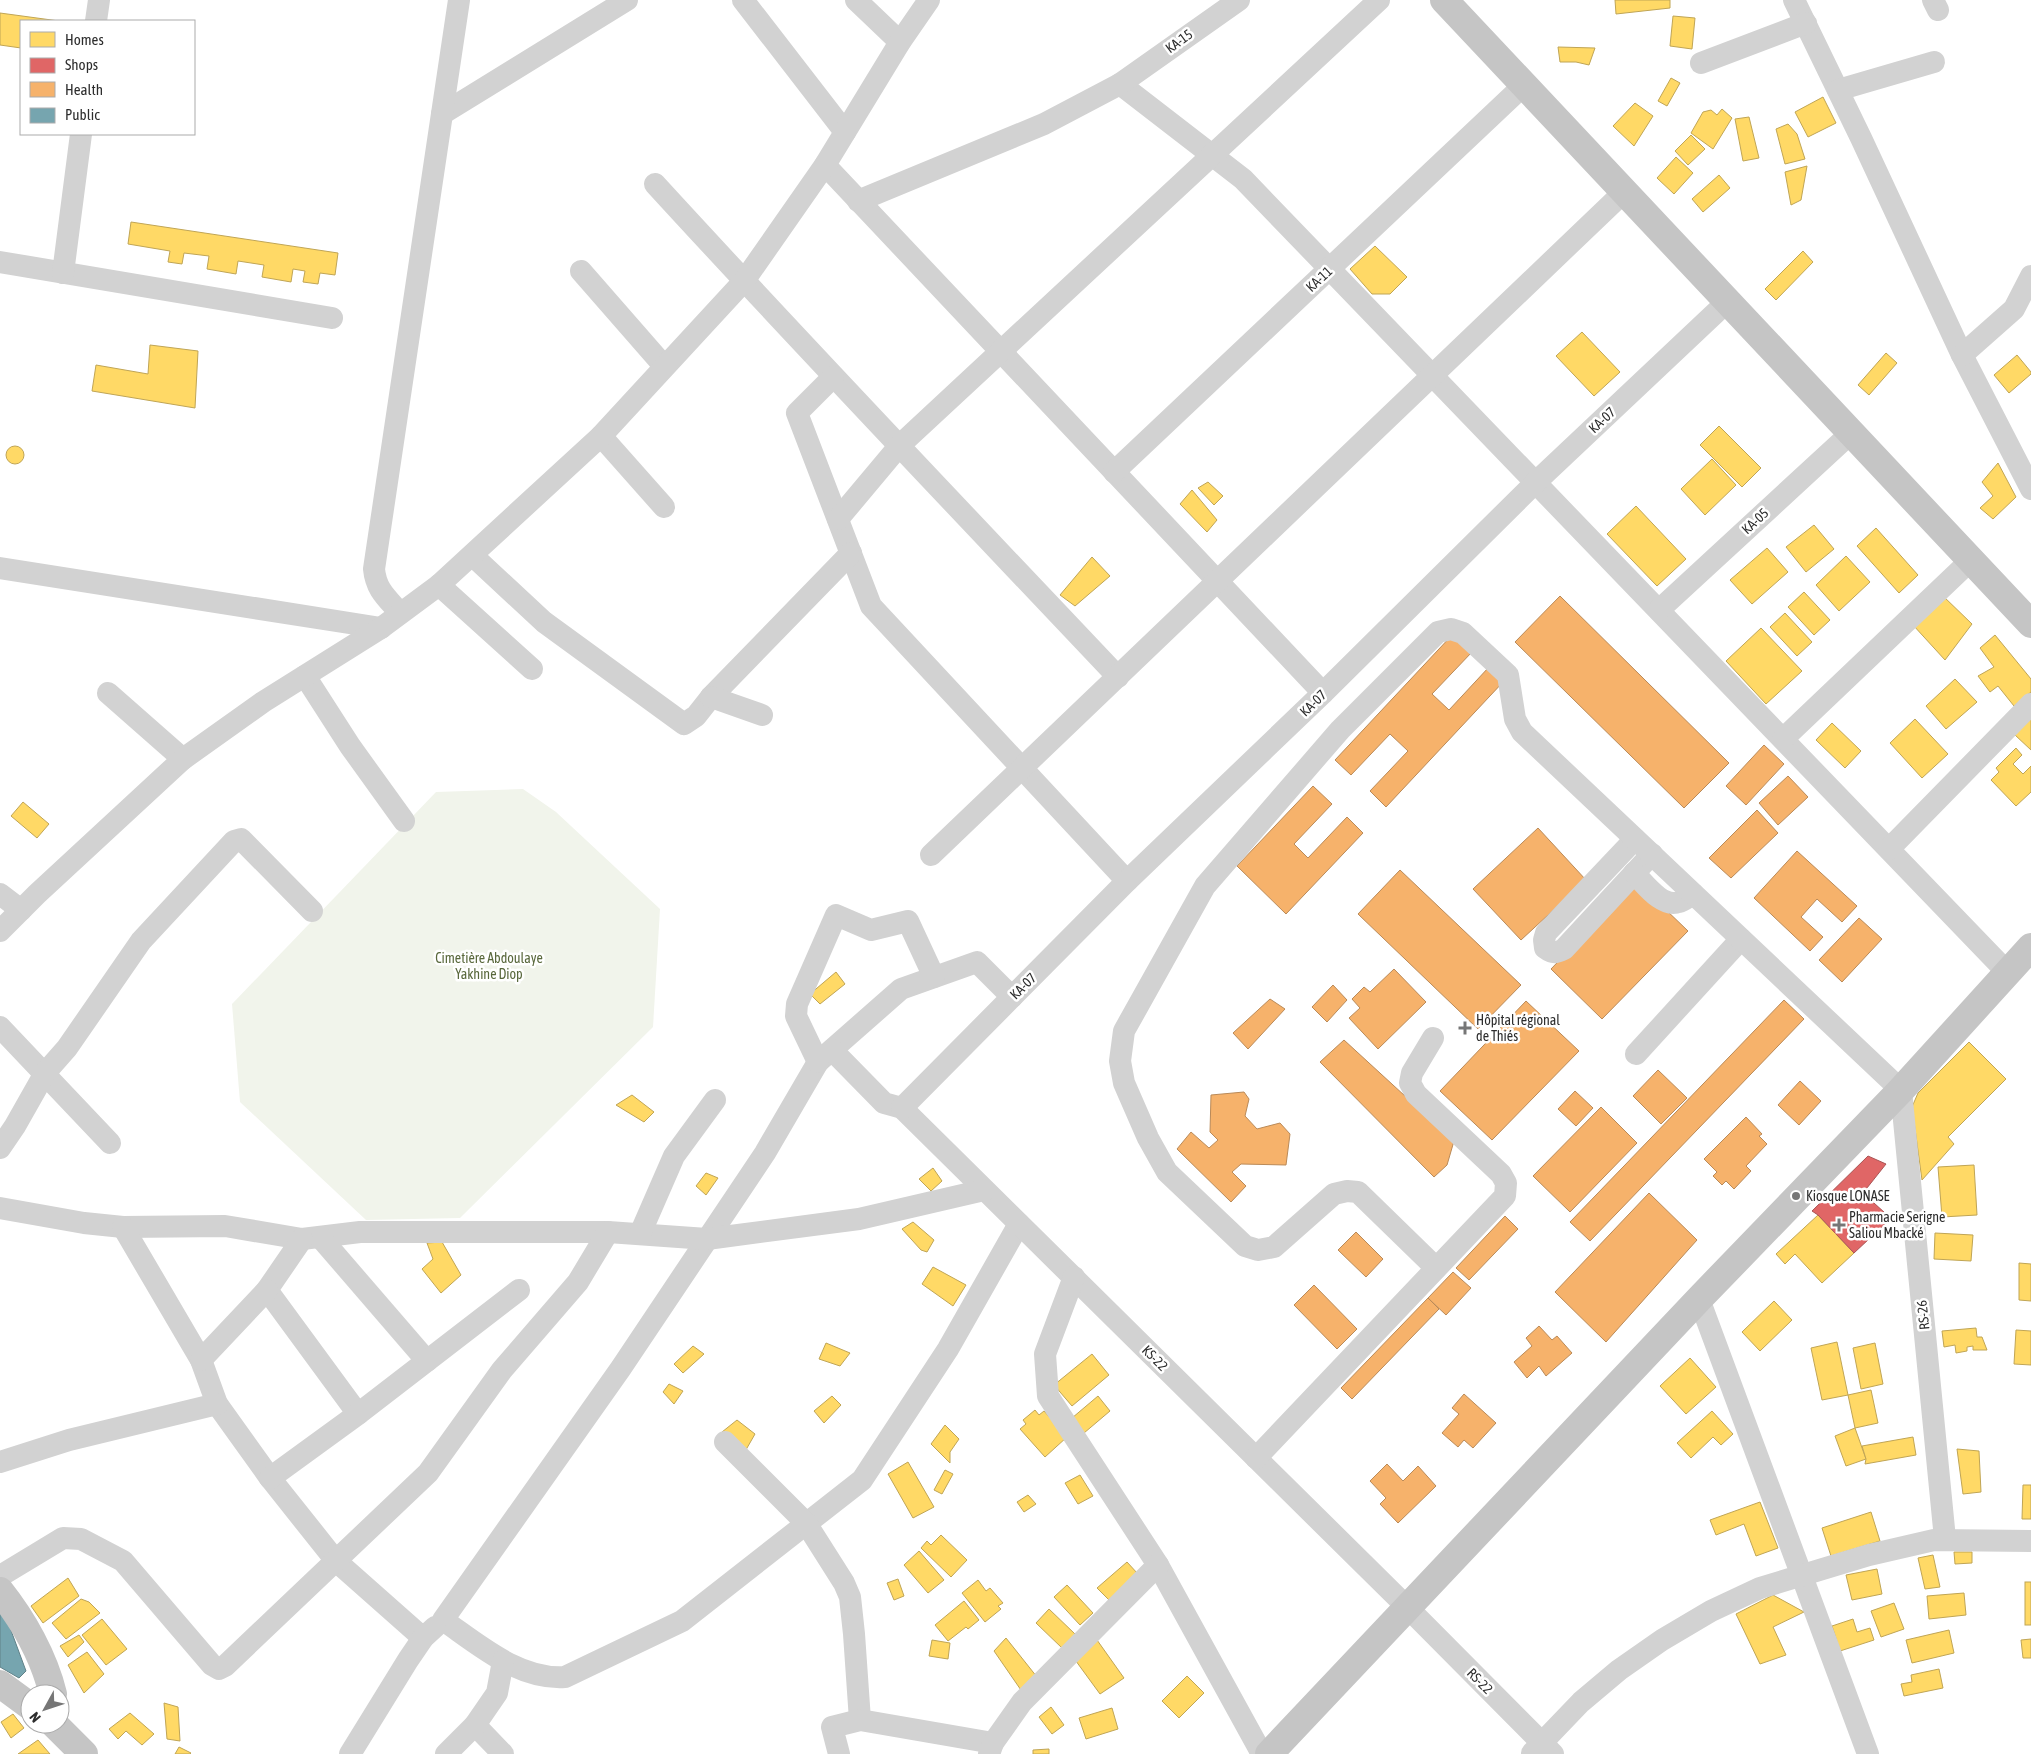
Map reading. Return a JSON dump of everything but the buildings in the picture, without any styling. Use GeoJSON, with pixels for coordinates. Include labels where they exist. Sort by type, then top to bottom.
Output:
{"type":"FeatureCollection","features":[{"type":"Feature","properties":{"kind":"main road"},"geometry":{"type":"LineString","coordinates":[[1444,0],[2031,624]]}},
{"type":"Feature","properties":{"kind":"main road"},"geometry":{"type":"LineString","coordinates":[[1269,1754],[1699,1298],[1901,1090],[2031,947]]}},
{"type":"Feature","properties":{"kind":"main road"},"geometry":{"type":"LineString","coordinates":[[0,1591],[19,1615],[51,1684]]}},
{"type":"Feature","properties":{"kind":"main road"},"geometry":{"type":"LineString","coordinates":[[1,1686],[20,1699]]}},
{"type":"Feature","properties":{"kind":"main road"},"geometry":{"type":"LineString","coordinates":[[66,1734],[84,1754]]}},
{"type":"Feature","properties":{"kind":"street"},"geometry":{"type":"LineString","coordinates":[[96,20],[99,0]]}},
{"type":"Feature","properties":{"kind":"street"},"geometry":{"type":"LineString","coordinates":[[400,613],[380,590],[375,581],[374,569],[459,0]]}},
{"type":"Feature","properties":{"kind":"street"},"geometry":{"type":"LineString","coordinates":[[442,114],[627,0]]}},
{"type":"Feature","properties":{"kind":"street"},"geometry":{"type":"LineString","coordinates":[[743,0],[845,132]]}},
{"type":"Feature","properties":{"kind":"street"},"geometry":{"type":"LineString","coordinates":[[856,0],[900,42]]}},
{"type":"Feature","properties":{"kind":"street"},"geometry":{"type":"LineString","coordinates":[[0,932],[21,910],[183,759],[263,702],[381,628],[439,585],[473,556],[601,436],[744,282],[825,165],[900,42],[929,0]]}},
{"type":"Feature","properties":{"kind":"street","name":"KA-15"},"geometry":{"type":"LineString","coordinates":[[858,200],[1044,124],[1120,84],[1239,0]]}},
{"type":"Feature","properties":{"kind":"street"},"geometry":{"type":"LineString","coordinates":[[838,519],[900,445],[1379,0]]}},
{"type":"Feature","properties":{"kind":"street"},"geometry":{"type":"LineString","coordinates":[[1794,0],[1962,355],[2031,489]]}},
{"type":"Feature","properties":{"kind":"street"},"geometry":{"type":"LineString","coordinates":[[1701,62],[1806,23]]}},
{"type":"Feature","properties":{"kind":"street"},"geometry":{"type":"LineString","coordinates":[[1838,90],[1934,62]]}},
{"type":"Feature","properties":{"kind":"street"},"geometry":{"type":"LineString","coordinates":[[1120,84],[1243,179],[2007,972]]}},
{"type":"Feature","properties":{"kind":"street","name":"KA-11"},"geometry":{"type":"LineString","coordinates":[[1114,472],[1524,85]]}},
{"type":"Feature","properties":{"kind":"street"},"geometry":{"type":"LineString","coordinates":[[63,273],[81,135]]}},
{"type":"Feature","properties":{"kind":"street"},"geometry":{"type":"LineString","coordinates":[[825,165],[1323,693]]}},
{"type":"Feature","properties":{"kind":"street"},"geometry":{"type":"LineString","coordinates":[[655,184],[833,377],[900,445],[1118,676]]}},
{"type":"Feature","properties":{"kind":"street"},"geometry":{"type":"LineString","coordinates":[[931,855],[1624,192]]}},
{"type":"Feature","properties":{"kind":"street"},"geometry":{"type":"LineString","coordinates":[[0,262],[332,318]]}},
{"type":"Feature","properties":{"kind":"street"},"geometry":{"type":"LineString","coordinates":[[581,271],[664,366]]}},
{"type":"Feature","properties":{"kind":"street"},"geometry":{"type":"LineString","coordinates":[[1962,355],[2014,309],[2031,276]]}},
{"type":"Feature","properties":{"kind":"street","name":"KA-07"},"geometry":{"type":"LineString","coordinates":[[902,1108],[1127,881],[1323,693],[1536,482],[1728,301]]}},
{"type":"Feature","properties":{"kind":"street"},"geometry":{"type":"LineString","coordinates":[[833,377],[797,413],[871,606],[1127,881]]}},
{"type":"Feature","properties":{"kind":"street","name":"KA-05"},"geometry":{"type":"LineString","coordinates":[[1659,610],[1851,432]]}},
{"type":"Feature","properties":{"kind":"street"},"geometry":{"type":"LineString","coordinates":[[601,436],[664,507]]}},
{"type":"Feature","properties":{"kind":"street"},"geometry":{"type":"LineString","coordinates":[[473,556],[544,622],[684,724],[696,716],[711,697],[851,553]]}},
{"type":"Feature","properties":{"kind":"street"},"geometry":{"type":"LineString","coordinates":[[1783,739],[1971,560]]}},
{"type":"Feature","properties":{"kind":"street"},"geometry":{"type":"LineString","coordinates":[[0,568],[381,628]]}},
{"type":"Feature","properties":{"kind":"street"},"geometry":{"type":"LineString","coordinates":[[439,585],[532,670]]}},
{"type":"Feature","properties":{"kind":"street"},"geometry":{"type":"LineString","coordinates":[[1436,1268],[1358,1192],[1347,1191],[1334,1194],[1274,1247],[1258,1250],[1245,1246],[1168,1172],[1148,1138],[1124,1083],[1120,1061],[1124,1031],[1205,886],[1340,730],[1438,632],[1451,629],[1463,633],[1508,675],[1515,719],[1522,732],[1901,1090]]}},
{"type":"Feature","properties":{"kind":"street"},"geometry":{"type":"LineString","coordinates":[[305,676],[350,746],[404,821]]}},
{"type":"Feature","properties":{"kind":"street"},"geometry":{"type":"LineString","coordinates":[[108,693],[183,759]]}},
{"type":"Feature","properties":{"kind":"street"},"geometry":{"type":"LineString","coordinates":[[711,697],[762,715]]}},
{"type":"Feature","properties":{"kind":"street"},"geometry":{"type":"LineString","coordinates":[[1889,849],[2031,704]]}},
{"type":"Feature","properties":{"kind":"street"},"geometry":{"type":"LineString","coordinates":[[0,1148],[15,1126],[45,1073],[67,1048],[141,941],[237,838],[241,839],[312,911]]}},
{"type":"Feature","properties":{"kind":"street"},"geometry":{"type":"LineString","coordinates":[[1635,839],[1546,933],[1544,940],[1545,948],[1550,952],[1557,953],[1564,949],[1652,854]]}},
{"type":"Feature","properties":{"kind":"street"},"geometry":{"type":"LineString","coordinates":[[1634,873],[1664,901],[1680,902],[1693,894]]}},
{"type":"Feature","properties":{"kind":"street"},"geometry":{"type":"LineString","coordinates":[[0,894],[21,910]]}},
{"type":"Feature","properties":{"kind":"street"},"geometry":{"type":"LineString","coordinates":[[902,1108],[884,1103],[825,1056],[796,1016],[797,1004],[836,915],[871,930],[908,921],[934,977]]}},
{"type":"Feature","properties":{"kind":"street"},"geometry":{"type":"LineString","coordinates":[[1636,1054],[1741,939]]}},
{"type":"Feature","properties":{"kind":"street"},"geometry":{"type":"LineString","coordinates":[[350,1754],[423,1638],[443,1620],[621,1368],[765,1152],[825,1056],[901,989],[978,962],[1012,997]]}},
{"type":"Feature","properties":{"kind":"street"},"geometry":{"type":"LineString","coordinates":[[0,1027],[110,1143]]}},
{"type":"Feature","properties":{"kind":"street"},"geometry":{"type":"LineString","coordinates":[[1256,1458],[1505,1196],[1506,1183],[1501,1174],[1416,1094],[1410,1082],[1412,1073],[1432,1038]]}},
{"type":"Feature","properties":{"kind":"street","name":"RS-26"},"geometry":{"type":"LineString","coordinates":[[1901,1090],[1945,1539]]}},
{"type":"Feature","properties":{"kind":"street"},"geometry":{"type":"LineString","coordinates":[[640,1234],[674,1156],[715,1100]]}},
{"type":"Feature","properties":{"kind":"street","name":"KS-22"},"geometry":{"type":"LineString","coordinates":[[902,1108],[1407,1607]]}},
{"type":"Feature","properties":{"kind":"street"},"geometry":{"type":"LineString","coordinates":[[0,1208],[84,1223],[123,1227],[225,1226],[311,1238],[360,1232],[608,1232],[707,1239],[859,1219],[984,1190]]}},
{"type":"Feature","properties":{"kind":"street"},"geometry":{"type":"LineString","coordinates":[[443,1620],[503,1661],[550,1678],[565,1677],[682,1621],[862,1480],[948,1348],[1019,1224]]}},
{"type":"Feature","properties":{"kind":"street"},"geometry":{"type":"LineString","coordinates":[[123,1227],[201,1360],[217,1404],[270,1478],[336,1561],[423,1638]]}},
{"type":"Feature","properties":{"kind":"street"},"geometry":{"type":"LineString","coordinates":[[0,1576],[63,1538],[81,1539],[123,1561],[218,1670],[225,1666],[428,1473],[502,1370],[578,1282],[608,1232]]}},
{"type":"Feature","properties":{"kind":"street"},"geometry":{"type":"LineString","coordinates":[[201,1360],[267,1290],[311,1238]]}},
{"type":"Feature","properties":{"kind":"street"},"geometry":{"type":"LineString","coordinates":[[311,1238],[427,1361]]}},
{"type":"Feature","properties":{"kind":"street"},"geometry":{"type":"LineString","coordinates":[[1074,1278],[1045,1354],[1048,1396],[1158,1566],[1262,1754]]}},
{"type":"Feature","properties":{"kind":"street"},"geometry":{"type":"LineString","coordinates":[[267,1290],[358,1414]]}},
{"type":"Feature","properties":{"kind":"street"},"geometry":{"type":"LineString","coordinates":[[270,1478],[358,1414],[519,1290]]}},
{"type":"Feature","properties":{"kind":"street"},"geometry":{"type":"LineString","coordinates":[[1699,1298],[1868,1754]]}},
{"type":"Feature","properties":{"kind":"street"},"geometry":{"type":"LineString","coordinates":[[0,1462],[69,1440],[217,1404]]}},
{"type":"Feature","properties":{"kind":"street"},"geometry":{"type":"LineString","coordinates":[[725,1442],[806,1523],[844,1583],[850,1597],[860,1720]]}},
{"type":"Feature","properties":{"kind":"street"},"geometry":{"type":"LineString","coordinates":[[1542,1750],[1581,1702],[1619,1670],[1662,1640],[1719,1607],[1760,1588],[1869,1555],[1934,1540],[2031,1541]]}},
{"type":"Feature","properties":{"kind":"street"},"geometry":{"type":"LineString","coordinates":[[839,1754],[832,1727],[860,1720],[991,1748],[1022,1702],[1158,1566]]}},
{"type":"Feature","properties":{"kind":"street","name":"RS-22"},"geometry":{"type":"LineString","coordinates":[[1407,1607],[1542,1750]]}},
{"type":"Feature","properties":{"kind":"street"},"geometry":{"type":"LineString","coordinates":[[446,1754],[475,1725],[496,1693],[503,1661]]}},
{"type":"Feature","properties":{"kind":"street"},"geometry":{"type":"LineString","coordinates":[[475,1725],[503,1754]]}},
{"type":"Feature","properties":{"kind":"green space","name":"Cimetière Abdoulaye Yakhine Diop"},"geometry":{"type":"Polygon","coordinates":[[[523,789],[556,812],[660,909],[653,1027],[460,1218],[366,1220],[240,1102],[232,1004],[436,792],[523,789]]]}},
{"type":"Feature","properties":{"kind":"place","name":"Hôpital régional de Thiés"},"geometry":{"type":"Point","coordinates":[1465,1028]}},
{"type":"Feature","properties":{"kind":"place","name":"Kiosque LONASE"},"geometry":{"type":"Point","coordinates":[1796,1196]}},
{"type":"Feature","properties":{"kind":"place","name":"Pharmacie Serigne Saliou Mbacké"},"geometry":{"type":"Point","coordinates":[1839,1225]}}]}
